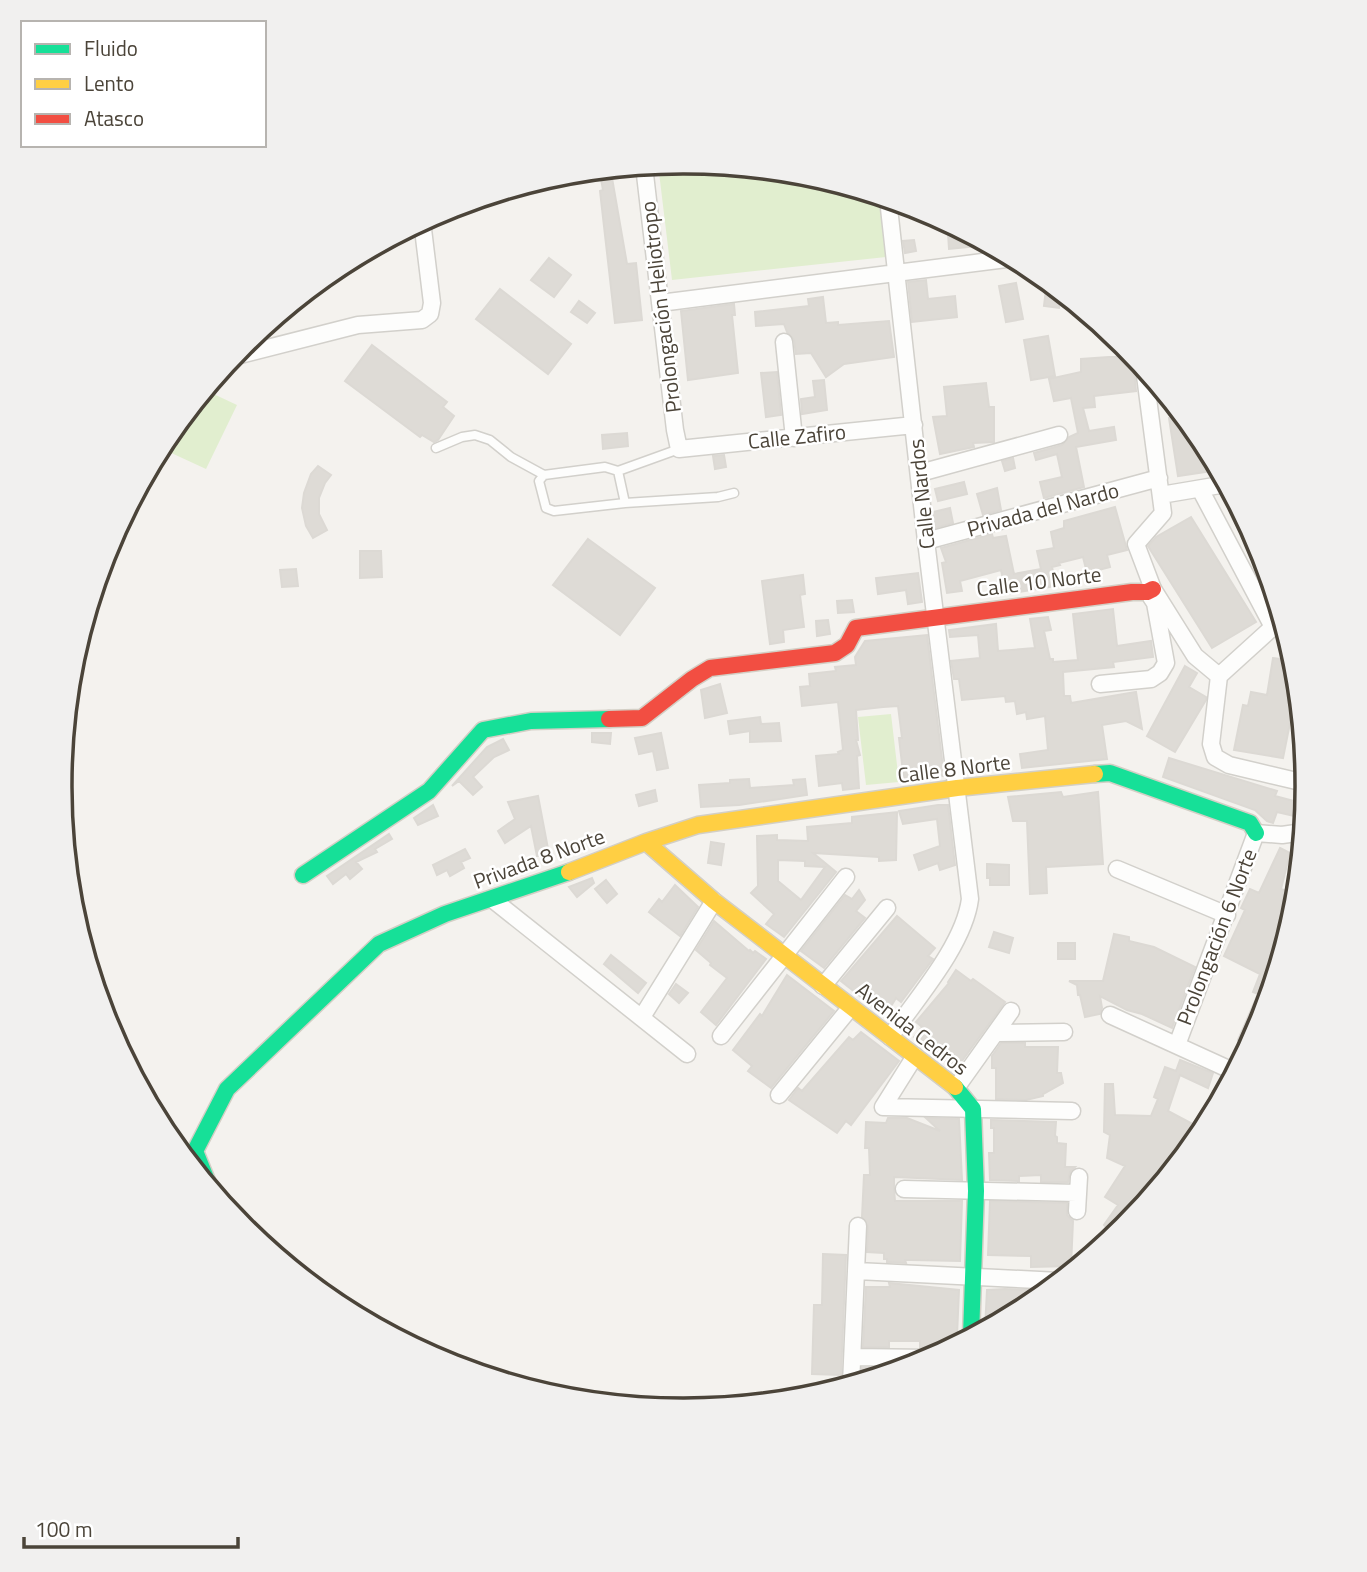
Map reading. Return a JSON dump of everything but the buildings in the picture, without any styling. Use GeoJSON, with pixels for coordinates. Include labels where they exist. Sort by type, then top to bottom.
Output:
{"type":"FeatureCollection","features":[{"type":"Feature","properties":{"kind":"street","name":"Prolongación Heliotropo"},"geometry":{"type":"LineString","coordinates":[[645,176],[675,430],[680,449]]}},
{"type":"Feature","properties":{"kind":"street","name":"Calle Nardos"},"geometry":{"type":"LineString","coordinates":[[889,210],[970,899],[968,917],[949,952],[890,1037]]}},
{"type":"Feature","properties":{"kind":"street"},"geometry":{"type":"LineString","coordinates":[[252,352],[358,326],[422,320],[430,314],[432,303],[423,232]]}},
{"type":"Feature","properties":{"kind":"street"},"geometry":{"type":"LineString","coordinates":[[660,303],[996,260]]}},
{"type":"Feature","properties":{"kind":"street"},"geometry":{"type":"LineString","coordinates":[[784,342],[794,438]]}},
{"type":"Feature","properties":{"kind":"street"},"geometry":{"type":"LineString","coordinates":[[1100,684],[1151,679],[1160,673],[1166,663],[1155,603],[1136,544],[1163,513],[1147,387]]}},
{"type":"Feature","properties":{"kind":"street","name":"Calle Zafiro"},"geometry":{"type":"LineString","coordinates":[[680,449],[914,425]]}},
{"type":"Feature","properties":{"kind":"street"},"geometry":{"type":"LineString","coordinates":[[920,473],[1059,435]]}},
{"type":"Feature","properties":{"kind":"street","name":"Privada del Nardo"},"geometry":{"type":"LineString","coordinates":[[926,541],[1159,478]]}},
{"type":"Feature","properties":{"kind":"street"},"geometry":{"type":"LineString","coordinates":[[1161,495],[1216,486]]}},
{"type":"Feature","properties":{"kind":"street"},"geometry":{"type":"LineString","coordinates":[[1200,489],[1273,627],[1219,676],[1211,744],[1215,757],[1229,765],[1295,776]]}},
{"type":"Feature","properties":{"kind":"street"},"geometry":{"type":"LineString","coordinates":[[1150,591],[1195,656],[1219,676]]}},
{"type":"Feature","properties":{"kind":"street","name":"Calle 10 Norte"},"geometry":{"type":"LineString","coordinates":[[303,875],[429,791],[483,730],[502,724],[531,721],[642,719],[654,712],[696,674],[710,668],[835,653],[847,645],[856,628],[1150,591]]}},
{"type":"Feature","properties":{"kind":"street","name":"Calle 8 Norte"},"geometry":{"type":"LineString","coordinates":[[646,842],[698,825],[957,788],[1110,773],[1250,823],[1256,833]]}},
{"type":"Feature","properties":{"kind":"street","name":"Prolongación 6 Norte"},"geometry":{"type":"LineString","coordinates":[[1177,1045],[1256,833],[1293,833]]}},
{"type":"Feature","properties":{"kind":"street","name":"Privada 8 Norte"},"geometry":{"type":"LineString","coordinates":[[198,1157],[195,1151],[227,1088],[379,944],[445,914],[554,878],[646,842]]}},
{"type":"Feature","properties":{"kind":"street","name":"Avenida Cedros"},"geometry":{"type":"LineString","coordinates":[[646,842],[714,901],[956,1088],[973,1109]]}},
{"type":"Feature","properties":{"kind":"street"},"geometry":{"type":"LineString","coordinates":[[1117,869],[1227,915]]}},
{"type":"Feature","properties":{"kind":"street"},"geometry":{"type":"LineString","coordinates":[[721,1036],[846,877]]}},
{"type":"Feature","properties":{"kind":"street"},"geometry":{"type":"LineString","coordinates":[[492,900],[687,1054]]}},
{"type":"Feature","properties":{"kind":"street"},"geometry":{"type":"LineString","coordinates":[[642,1017],[714,901]]}},
{"type":"Feature","properties":{"kind":"street"},"geometry":{"type":"LineString","coordinates":[[823,986],[887,908]]}},
{"type":"Feature","properties":{"kind":"street"},"geometry":{"type":"LineString","coordinates":[[779,1095],[851,1007]]}},
{"type":"Feature","properties":{"kind":"street"},"geometry":{"type":"LineString","coordinates":[[956,1088],[1011,1011]]}},
{"type":"Feature","properties":{"kind":"street"},"geometry":{"type":"LineString","coordinates":[[1111,1015],[1225,1070]]}},
{"type":"Feature","properties":{"kind":"street"},"geometry":{"type":"LineString","coordinates":[[996,1033],[1064,1032]]}},
{"type":"Feature","properties":{"kind":"street"},"geometry":{"type":"LineString","coordinates":[[915,1056],[883,1107],[1072,1111]]}},
{"type":"Feature","properties":{"kind":"street"},"geometry":{"type":"LineString","coordinates":[[971,1326],[976,1191],[973,1109]]}},
{"type":"Feature","properties":{"kind":"street"},"geometry":{"type":"LineString","coordinates":[[904,1189],[976,1191],[1078,1185],[1077,1211]]}},
{"type":"Feature","properties":{"kind":"street"},"geometry":{"type":"LineString","coordinates":[[852,1374],[858,1226]]}},
{"type":"Feature","properties":{"kind":"street"},"geometry":{"type":"LineString","coordinates":[[857,1271],[1043,1280]]}},
{"type":"Feature","properties":{"kind":"street"},"geometry":{"type":"LineString","coordinates":[[853,1357],[900,1358]]}},
{"type":"Feature","properties":{"kind":"lane"},"geometry":{"type":"LineString","coordinates":[[436,448],[462,437],[475,435],[490,440],[511,457],[544,474],[605,467],[618,471],[680,449]]}},
{"type":"Feature","properties":{"kind":"lane"},"geometry":{"type":"LineString","coordinates":[[618,471],[625,503]]}},
{"type":"Feature","properties":{"kind":"lane"},"geometry":{"type":"LineString","coordinates":[[544,474],[539,481],[541,492],[546,508],[554,511],[734,494]]}},
{"type":"Feature","properties":{"kind":"green space"},"geometry":{"type":"Polygon","coordinates":[[[684,174],[763,179],[842,195],[880,207],[886,257],[672,280],[659,175],[684,174]]]}},
{"type":"Feature","properties":{"kind":"green space"},"geometry":{"type":"Polygon","coordinates":[[[214,394],[237,405],[206,469],[171,453],[214,394]]]}},
{"type":"Feature","properties":{"kind":"green space"},"geometry":{"type":"Polygon","coordinates":[[[891,714],[899,782],[866,785],[858,717],[891,714]]]}},
{"type":"Feature","properties":{"kind":"traffic: fast"},"geometry":{"type":"LineString","coordinates":[[303,875],[429,791],[483,730],[531,721],[609,719]]}},
{"type":"Feature","properties":{"kind":"traffic: fast"},"geometry":{"type":"LineString","coordinates":[[1095,774],[1110,773],[1250,823],[1256,833]]}},
{"type":"Feature","properties":{"kind":"traffic: fast"},"geometry":{"type":"LineString","coordinates":[[198,1157],[195,1151],[227,1089],[379,944],[445,914],[569,872]]}},
{"type":"Feature","properties":{"kind":"traffic: fast"},"geometry":{"type":"LineString","coordinates":[[955,1087],[973,1109],[976,1191],[971,1326]]}},
{"type":"Feature","properties":{"kind":"traffic: slow"},"geometry":{"type":"LineString","coordinates":[[569,872],[698,825],[957,788],[1095,774]]}},
{"type":"Feature","properties":{"kind":"traffic: slow"},"geometry":{"type":"LineString","coordinates":[[646,842],[714,901],[955,1087]]}},
{"type":"Feature","properties":{"kind":"traffic: jam"},"geometry":{"type":"LineString","coordinates":[[609,719],[642,718],[710,668],[835,653],[847,645],[856,628],[1147,592],[1153,589]]}}]}
